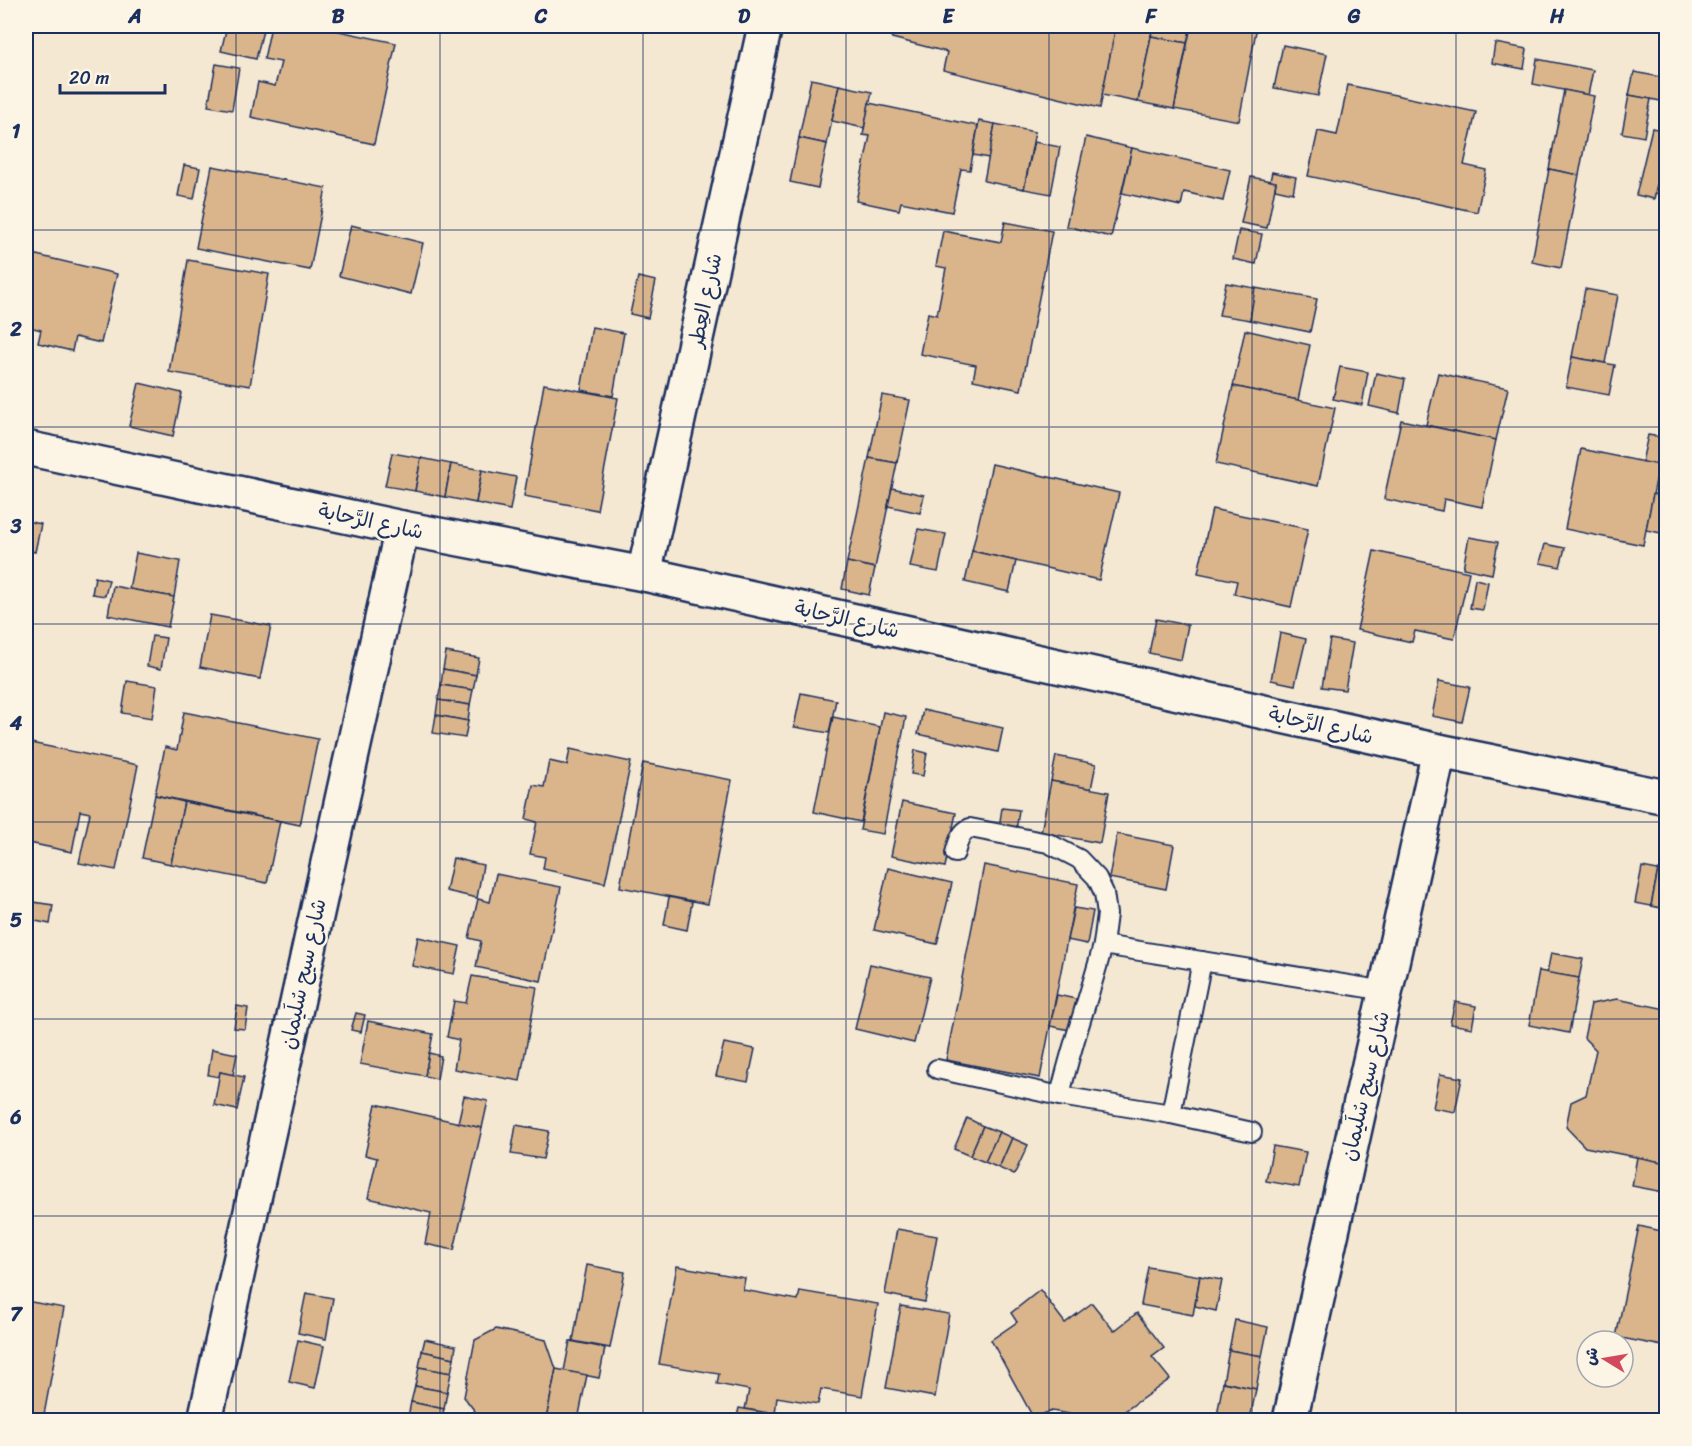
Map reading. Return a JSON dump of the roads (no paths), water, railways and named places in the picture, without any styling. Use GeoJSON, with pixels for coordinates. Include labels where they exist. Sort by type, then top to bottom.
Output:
{"type":"FeatureCollection","features":[{"type":"Feature","properties":{"kind":"street","name":"شارع العِطر"},"geometry":{"type":"LineString","coordinates":[[644,574],[765,26]]}},
{"type":"Feature","properties":{"kind":"street","name":"شارع الرَّحابة"},"geometry":{"type":"LineString","coordinates":[[26,448],[402,528],[644,574],[1439,752],[1666,797]]}},
{"type":"Feature","properties":{"kind":"street","name":"شارع سيح سُلَيمان"},"geometry":{"type":"LineString","coordinates":[[205,1420],[402,528]]}},
{"type":"Feature","properties":{"kind":"street","name":"شارع سيح سُلَيمان"},"geometry":{"type":"LineString","coordinates":[[1290,1420],[1439,752]]}},
{"type":"Feature","properties":{"kind":"lane"},"geometry":{"type":"LineString","coordinates":[[955,853],[960,837],[965,830],[970,828],[1048,843],[1079,859],[1097,878],[1104,893],[1107,914],[1103,945],[1068,1061],[1060,1096]]}},
{"type":"Feature","properties":{"kind":"lane"},"geometry":{"type":"LineString","coordinates":[[1103,945],[1386,991]]}},
{"type":"Feature","properties":{"kind":"lane"},"geometry":{"type":"LineString","coordinates":[[1171,1114],[1202,961]]}},
{"type":"Feature","properties":{"kind":"lane"},"geometry":{"type":"LineString","coordinates":[[937,1069],[1060,1096],[1171,1114],[1252,1132]]}}]}
